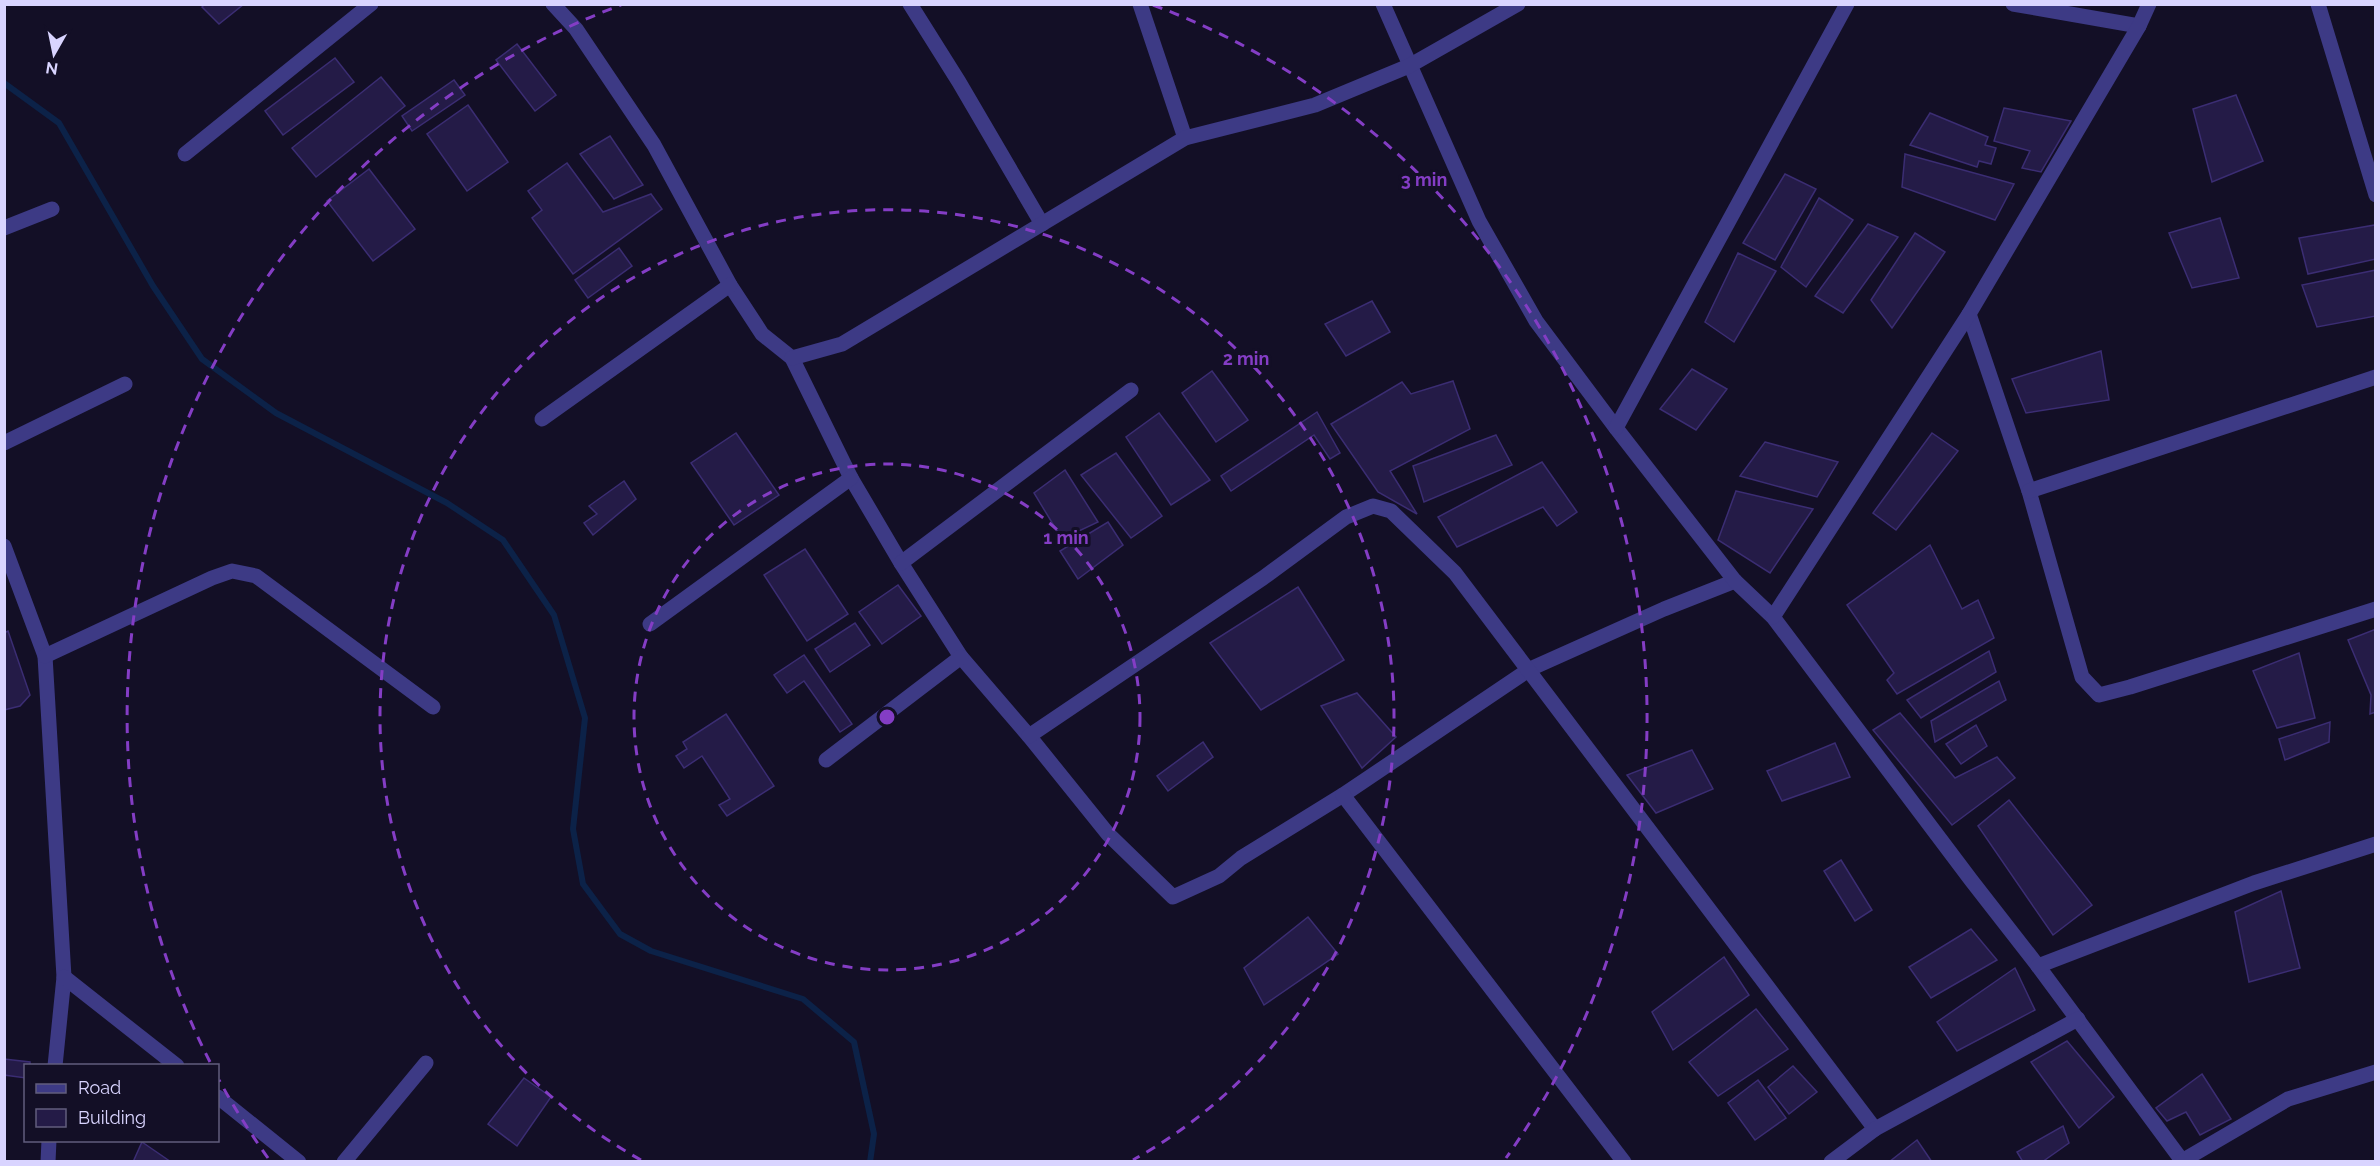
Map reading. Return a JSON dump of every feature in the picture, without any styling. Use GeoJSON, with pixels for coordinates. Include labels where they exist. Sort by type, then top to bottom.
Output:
{"type":"FeatureCollection","features":[{"type":"Feature","properties":{"kind":"street"},"geometry":{"type":"LineString","coordinates":[[185,154],[371,4]]}},
{"type":"Feature","properties":{"kind":"street"},"geometry":{"type":"LineString","coordinates":[[553,4],[576,29],[654,145],[730,285],[762,334],[792,358],[851,478],[901,563],[961,657],[1029,736],[1108,834],[1173,897],[1219,876],[1241,858],[1343,795],[1530,669],[1664,609],[1735,581]]}},
{"type":"Feature","properties":{"kind":"street"},"geometry":{"type":"LineString","coordinates":[[910,4],[959,82],[1042,224]]}},
{"type":"Feature","properties":{"kind":"street"},"geometry":{"type":"LineString","coordinates":[[1140,4],[1185,138]]}},
{"type":"Feature","properties":{"kind":"street"},"geometry":{"type":"LineString","coordinates":[[1383,4],[1479,221],[1536,321],[1735,581],[1773,617],[2078,1019],[2182,1161],[2288,1099],[2376,1072]]}},
{"type":"Feature","properties":{"kind":"street"},"geometry":{"type":"LineString","coordinates":[[792,358],[842,344],[1185,138],[1316,105],[1409,66],[1518,4]]}},
{"type":"Feature","properties":{"kind":"street"},"geometry":{"type":"LineString","coordinates":[[1616,428],[1847,4]]}},
{"type":"Feature","properties":{"kind":"street"},"geometry":{"type":"LineString","coordinates":[[2013,4],[2139,26]]}},
{"type":"Feature","properties":{"kind":"street"},"geometry":{"type":"LineString","coordinates":[[1773,617],[1969,314],[2139,26],[2149,4]]}},
{"type":"Feature","properties":{"kind":"street"},"geometry":{"type":"LineString","coordinates":[[2318,4],[2376,195]]}},
{"type":"Feature","properties":{"kind":"street"},"geometry":{"type":"LineString","coordinates":[[4,228],[52,209]]}},
{"type":"Feature","properties":{"kind":"street"},"geometry":{"type":"LineString","coordinates":[[542,419],[730,285]]}},
{"type":"Feature","properties":{"kind":"street"},"geometry":{"type":"LineString","coordinates":[[1969,314],[2029,491],[2082,677],[2100,695],[2376,609]]}},
{"type":"Feature","properties":{"kind":"street"},"geometry":{"type":"LineString","coordinates":[[2029,491],[2376,377]]}},
{"type":"Feature","properties":{"kind":"street"},"geometry":{"type":"LineString","coordinates":[[4,443],[125,384]]}},
{"type":"Feature","properties":{"kind":"street"},"geometry":{"type":"LineString","coordinates":[[901,563],[1131,390]]}},
{"type":"Feature","properties":{"kind":"street"},"geometry":{"type":"LineString","coordinates":[[650,624],[851,478]]}},
{"type":"Feature","properties":{"kind":"street"},"geometry":{"type":"LineString","coordinates":[[1029,736],[1263,578],[1347,516],[1373,506],[1391,512],[1455,573],[1530,669],[1875,1129]]}},
{"type":"Feature","properties":{"kind":"street"},"geometry":{"type":"LineString","coordinates":[[4,546],[45,656],[64,977],[55,1064]]}},
{"type":"Feature","properties":{"kind":"street"},"geometry":{"type":"LineString","coordinates":[[45,656],[212,578],[232,571],[256,576],[433,707]]}},
{"type":"Feature","properties":{"kind":"street"},"geometry":{"type":"LineString","coordinates":[[826,760],[961,657]]}},
{"type":"Feature","properties":{"kind":"street"},"geometry":{"type":"LineString","coordinates":[[1343,795],[1624,1161]]}},
{"type":"Feature","properties":{"kind":"street"},"geometry":{"type":"LineString","coordinates":[[2038,966],[2254,883],[2376,844]]}},
{"type":"Feature","properties":{"kind":"street"},"geometry":{"type":"LineString","coordinates":[[64,977],[176,1064]]}},
{"type":"Feature","properties":{"kind":"street"},"geometry":{"type":"LineString","coordinates":[[1831,1161],[1875,1129],[2078,1019]]}},
{"type":"Feature","properties":{"kind":"street"},"geometry":{"type":"LineString","coordinates":[[344,1161],[426,1063]]}},
{"type":"Feature","properties":{"kind":"street"},"geometry":{"type":"LineString","coordinates":[[219,1098],[299,1161]]}},
{"type":"Feature","properties":{"kind":"street"},"geometry":{"type":"LineString","coordinates":[[48,1161],[49,1142]]}},
{"type":"Feature","properties":{"kind":"building"},"geometry":{"type":"Polygon","coordinates":[[[205,4],[244,4],[219,24],[202,7],[205,4]]]}},
{"type":"Feature","properties":{"kind":"building"},"geometry":{"type":"Polygon","coordinates":[[[517,44],[556,95],[535,111],[496,60],[517,44]]]}},
{"type":"Feature","properties":{"kind":"building"},"geometry":{"type":"Polygon","coordinates":[[[335,58],[354,82],[283,135],[265,111],[335,58]]]}},
{"type":"Feature","properties":{"kind":"building"},"geometry":{"type":"Polygon","coordinates":[[[381,77],[405,106],[316,177],[292,148],[381,77]]]}},
{"type":"Feature","properties":{"kind":"building"},"geometry":{"type":"Polygon","coordinates":[[[454,80],[465,95],[412,131],[402,116],[454,80]]]}},
{"type":"Feature","properties":{"kind":"building"},"geometry":{"type":"Polygon","coordinates":[[[2236,95],[2263,161],[2212,182],[2193,109],[2236,95]]]}},
{"type":"Feature","properties":{"kind":"building"},"geometry":{"type":"Polygon","coordinates":[[[468,105],[508,162],[467,191],[427,134],[468,105]]]}},
{"type":"Feature","properties":{"kind":"building"},"geometry":{"type":"Polygon","coordinates":[[[2004,108],[2071,121],[2041,172],[2022,168],[2030,151],[1994,141],[2004,108]]]}},
{"type":"Feature","properties":{"kind":"building"},"geometry":{"type":"Polygon","coordinates":[[[1930,113],[1988,137],[1985,145],[1996,148],[1991,164],[1979,161],[1977,167],[1910,145],[1930,113]]]}},
{"type":"Feature","properties":{"kind":"building"},"geometry":{"type":"Polygon","coordinates":[[[610,136],[643,185],[614,199],[580,154],[610,136]]]}},
{"type":"Feature","properties":{"kind":"building"},"geometry":{"type":"Polygon","coordinates":[[[1905,154],[2014,184],[1995,220],[1902,187],[1905,154]]]}},
{"type":"Feature","properties":{"kind":"building"},"geometry":{"type":"Polygon","coordinates":[[[567,163],[603,212],[651,194],[662,209],[573,274],[532,218],[542,210],[528,191],[567,163]]]}},
{"type":"Feature","properties":{"kind":"building"},"geometry":{"type":"Polygon","coordinates":[[[369,169],[415,229],[373,261],[327,201],[369,169]]]}},
{"type":"Feature","properties":{"kind":"building"},"geometry":{"type":"Polygon","coordinates":[[[1785,174],[1816,189],[1775,260],[1743,243],[1785,174]]]}},
{"type":"Feature","properties":{"kind":"building"},"geometry":{"type":"Polygon","coordinates":[[[1819,198],[1853,220],[1806,287],[1781,267],[1819,198]]]}},
{"type":"Feature","properties":{"kind":"building"},"geometry":{"type":"Polygon","coordinates":[[[2220,218],[2239,278],[2192,288],[2169,233],[2220,218]]]}},
{"type":"Feature","properties":{"kind":"building"},"geometry":{"type":"Polygon","coordinates":[[[1868,224],[1898,237],[1843,313],[1815,296],[1868,224]]]}},
{"type":"Feature","properties":{"kind":"building"},"geometry":{"type":"Polygon","coordinates":[[[2375,225],[2376,259],[2308,274],[2299,238],[2375,225]]]}},
{"type":"Feature","properties":{"kind":"building"},"geometry":{"type":"Polygon","coordinates":[[[1915,233],[1945,252],[1892,328],[1871,300],[1915,233]]]}},
{"type":"Feature","properties":{"kind":"building"},"geometry":{"type":"Polygon","coordinates":[[[619,248],[632,266],[588,298],[575,280],[619,248]]]}},
{"type":"Feature","properties":{"kind":"building"},"geometry":{"type":"Polygon","coordinates":[[[1738,253],[1776,271],[1734,342],[1705,322],[1738,253]]]}},
{"type":"Feature","properties":{"kind":"building"},"geometry":{"type":"Polygon","coordinates":[[[2376,270],[2376,316],[2317,327],[2302,285],[2376,270]]]}},
{"type":"Feature","properties":{"kind":"building"},"geometry":{"type":"Polygon","coordinates":[[[1372,301],[1390,332],[1346,356],[1325,324],[1372,301]]]}},
{"type":"Feature","properties":{"kind":"building"},"geometry":{"type":"Polygon","coordinates":[[[2101,351],[2109,400],[2026,413],[2012,379],[2101,351]]]}},
{"type":"Feature","properties":{"kind":"building"},"geometry":{"type":"Polygon","coordinates":[[[1692,369],[1727,389],[1696,430],[1660,409],[1692,369]]]}},
{"type":"Feature","properties":{"kind":"building"},"geometry":{"type":"Polygon","coordinates":[[[1212,371],[1248,420],[1216,442],[1182,393],[1212,371]]]}},
{"type":"Feature","properties":{"kind":"building"},"geometry":{"type":"Polygon","coordinates":[[[1453,381],[1470,429],[1390,471],[1417,514],[1378,492],[1331,424],[1402,382],[1411,394],[1453,381]]]}},
{"type":"Feature","properties":{"kind":"building"},"geometry":{"type":"Polygon","coordinates":[[[1317,412],[1340,453],[1330,459],[1314,435],[1231,491],[1221,476],[1317,412]]]}},
{"type":"Feature","properties":{"kind":"building"},"geometry":{"type":"Polygon","coordinates":[[[1159,413],[1210,480],[1171,505],[1126,437],[1159,413]]]}},
{"type":"Feature","properties":{"kind":"building"},"geometry":{"type":"Polygon","coordinates":[[[736,433],[779,495],[734,525],[691,463],[736,433]]]}},
{"type":"Feature","properties":{"kind":"building"},"geometry":{"type":"Polygon","coordinates":[[[1932,433],[1958,451],[1896,530],[1873,513],[1932,433]]]}},
{"type":"Feature","properties":{"kind":"building"},"geometry":{"type":"Polygon","coordinates":[[[1496,435],[1512,465],[1424,502],[1413,466],[1496,435]]]}},
{"type":"Feature","properties":{"kind":"building"},"geometry":{"type":"Polygon","coordinates":[[[1765,442],[1838,462],[1817,497],[1740,476],[1765,442]]]}},
{"type":"Feature","properties":{"kind":"building"},"geometry":{"type":"Polygon","coordinates":[[[1116,453],[1162,516],[1131,538],[1081,475],[1116,453]]]}},
{"type":"Feature","properties":{"kind":"building"},"geometry":{"type":"Polygon","coordinates":[[[1542,462],[1577,512],[1557,526],[1543,507],[1457,547],[1438,517],[1542,462]]]}},
{"type":"Feature","properties":{"kind":"building"},"geometry":{"type":"Polygon","coordinates":[[[1065,470],[1098,522],[1062,539],[1034,493],[1065,470]]]}},
{"type":"Feature","properties":{"kind":"building"},"geometry":{"type":"Polygon","coordinates":[[[624,481],[636,499],[593,535],[584,523],[597,514],[589,506],[624,481]]]}},
{"type":"Feature","properties":{"kind":"building"},"geometry":{"type":"Polygon","coordinates":[[[1736,491],[1813,509],[1770,573],[1718,540],[1736,491]]]}},
{"type":"Feature","properties":{"kind":"building"},"geometry":{"type":"Polygon","coordinates":[[[1108,522],[1123,545],[1078,579],[1060,551],[1108,522]]]}},
{"type":"Feature","properties":{"kind":"building"},"geometry":{"type":"Polygon","coordinates":[[[1930,545],[1962,609],[1978,600],[1994,638],[1897,694],[1887,680],[1894,673],[1847,605],[1930,545]]]}},
{"type":"Feature","properties":{"kind":"building"},"geometry":{"type":"Polygon","coordinates":[[[805,549],[848,614],[807,641],[764,575],[805,549]]]}},
{"type":"Feature","properties":{"kind":"building"},"geometry":{"type":"Polygon","coordinates":[[[898,585],[921,616],[882,644],[859,612],[898,585]]]}},
{"type":"Feature","properties":{"kind":"building"},"geometry":{"type":"Polygon","coordinates":[[[1298,587],[1344,660],[1261,710],[1210,643],[1298,587]]]}},
{"type":"Feature","properties":{"kind":"building"},"geometry":{"type":"Polygon","coordinates":[[[855,623],[870,645],[830,672],[815,649],[855,623]]]}},
{"type":"Feature","properties":{"kind":"building"},"geometry":{"type":"Polygon","coordinates":[[[2376,629],[2376,712],[2370,714],[2371,695],[2348,640],[2376,629]]]}},
{"type":"Feature","properties":{"kind":"building"},"geometry":{"type":"Polygon","coordinates":[[[8,631],[30,695],[20,706],[4,710],[4,633],[8,631]]]}},
{"type":"Feature","properties":{"kind":"building"},"geometry":{"type":"Polygon","coordinates":[[[1989,651],[1996,672],[1921,718],[1907,700],[1989,651]]]}},
{"type":"Feature","properties":{"kind":"building"},"geometry":{"type":"Polygon","coordinates":[[[2299,653],[2315,718],[2277,728],[2253,671],[2299,653]]]}},
{"type":"Feature","properties":{"kind":"building"},"geometry":{"type":"Polygon","coordinates":[[[804,655],[852,724],[840,732],[804,681],[787,693],[774,675],[804,655]]]}},
{"type":"Feature","properties":{"kind":"building"},"geometry":{"type":"Polygon","coordinates":[[[1999,681],[2006,700],[1935,742],[1931,721],[1999,681]]]}},
{"type":"Feature","properties":{"kind":"building"},"geometry":{"type":"Polygon","coordinates":[[[1357,693],[1396,737],[1362,768],[1321,706],[1357,693]]]}},
{"type":"Feature","properties":{"kind":"building"},"geometry":{"type":"Polygon","coordinates":[[[1900,713],[1955,778],[1997,757],[2015,778],[1952,825],[1873,730],[1900,713]]]}},
{"type":"Feature","properties":{"kind":"building"},"geometry":{"type":"Polygon","coordinates":[[[726,714],[774,786],[727,816],[719,805],[730,799],[702,756],[684,768],[676,756],[687,749],[683,742],[726,714]]]}},
{"type":"Feature","properties":{"kind":"building"},"geometry":{"type":"Polygon","coordinates":[[[2330,722],[2329,742],[2285,760],[2279,739],[2330,722]]]}},
{"type":"Feature","properties":{"kind":"building"},"geometry":{"type":"Polygon","coordinates":[[[1976,725],[1987,746],[1961,764],[1946,744],[1976,725]]]}},
{"type":"Feature","properties":{"kind":"building"},"geometry":{"type":"Polygon","coordinates":[[[1203,742],[1213,757],[1168,791],[1157,776],[1203,742]]]}},
{"type":"Feature","properties":{"kind":"building"},"geometry":{"type":"Polygon","coordinates":[[[1835,743],[1850,777],[1782,801],[1767,771],[1835,743]]]}},
{"type":"Feature","properties":{"kind":"building"},"geometry":{"type":"Polygon","coordinates":[[[1692,750],[1713,789],[1656,813],[1627,775],[1692,750]]]}},
{"type":"Feature","properties":{"kind":"building"},"geometry":{"type":"Polygon","coordinates":[[[2009,800],[2092,905],[2053,935],[1978,826],[2009,800]]]}},
{"type":"Feature","properties":{"kind":"building"},"geometry":{"type":"Polygon","coordinates":[[[1841,860],[1872,910],[1855,921],[1824,871],[1841,860]]]}},
{"type":"Feature","properties":{"kind":"building"},"geometry":{"type":"Polygon","coordinates":[[[2281,891],[2300,968],[2249,982],[2235,912],[2281,891]]]}},
{"type":"Feature","properties":{"kind":"building"},"geometry":{"type":"Polygon","coordinates":[[[1308,917],[1338,954],[1264,1005],[1244,968],[1308,917]]]}},
{"type":"Feature","properties":{"kind":"building"},"geometry":{"type":"Polygon","coordinates":[[[1971,929],[1997,960],[1931,998],[1909,967],[1971,929]]]}},
{"type":"Feature","properties":{"kind":"building"},"geometry":{"type":"Polygon","coordinates":[[[1724,957],[1749,995],[1673,1050],[1652,1012],[1724,957]]]}},
{"type":"Feature","properties":{"kind":"building"},"geometry":{"type":"Polygon","coordinates":[[[2015,968],[2035,1010],[1957,1051],[1937,1022],[2015,968]]]}},
{"type":"Feature","properties":{"kind":"building"},"geometry":{"type":"Polygon","coordinates":[[[1756,1009],[1788,1049],[1718,1096],[1689,1062],[1756,1009]]]}},
{"type":"Feature","properties":{"kind":"building"},"geometry":{"type":"Polygon","coordinates":[[[2067,1041],[2114,1097],[2079,1128],[2031,1062],[2067,1041]]]}},
{"type":"Feature","properties":{"kind":"building"},"geometry":{"type":"Polygon","coordinates":[[[4,1059],[30,1062],[30,1064],[24,1064],[24,1078],[4,1075],[4,1059]]]}},
{"type":"Feature","properties":{"kind":"building"},"geometry":{"type":"Polygon","coordinates":[[[1793,1066],[1817,1092],[1789,1114],[1768,1087],[1793,1066]]]}},
{"type":"Feature","properties":{"kind":"building"},"geometry":{"type":"Polygon","coordinates":[[[2202,1074],[2231,1119],[2200,1135],[2186,1112],[2167,1121],[2156,1108],[2202,1074]]]}},
{"type":"Feature","properties":{"kind":"building"},"geometry":{"type":"Polygon","coordinates":[[[524,1078],[551,1097],[517,1146],[488,1124],[524,1078]]]}},
{"type":"Feature","properties":{"kind":"building"},"geometry":{"type":"Polygon","coordinates":[[[1758,1080],[1786,1118],[1755,1140],[1728,1103],[1758,1080]]]}},
{"type":"Feature","properties":{"kind":"building"},"geometry":{"type":"Polygon","coordinates":[[[2063,1126],[2069,1143],[2042,1162],[2023,1162],[2017,1152],[2063,1126]]]}},
{"type":"Feature","properties":{"kind":"building"},"geometry":{"type":"Polygon","coordinates":[[[1917,1140],[1932,1162],[1889,1162],[1917,1140]]]}},
{"type":"Feature","properties":{"kind":"building"},"geometry":{"type":"Polygon","coordinates":[[[142,1142],[171,1162],[133,1162],[142,1142]]]}},
{"type":"Feature","properties":{"kind":"waterway"},"geometry":{"type":"LineString","coordinates":[[4,83],[59,123],[153,286],[202,359],[276,413],[447,503],[503,540],[554,615],[585,718],[573,829],[583,884],[620,934],[651,951],[803,999],[854,1042],[874,1134],[870,1162]]}}]}
